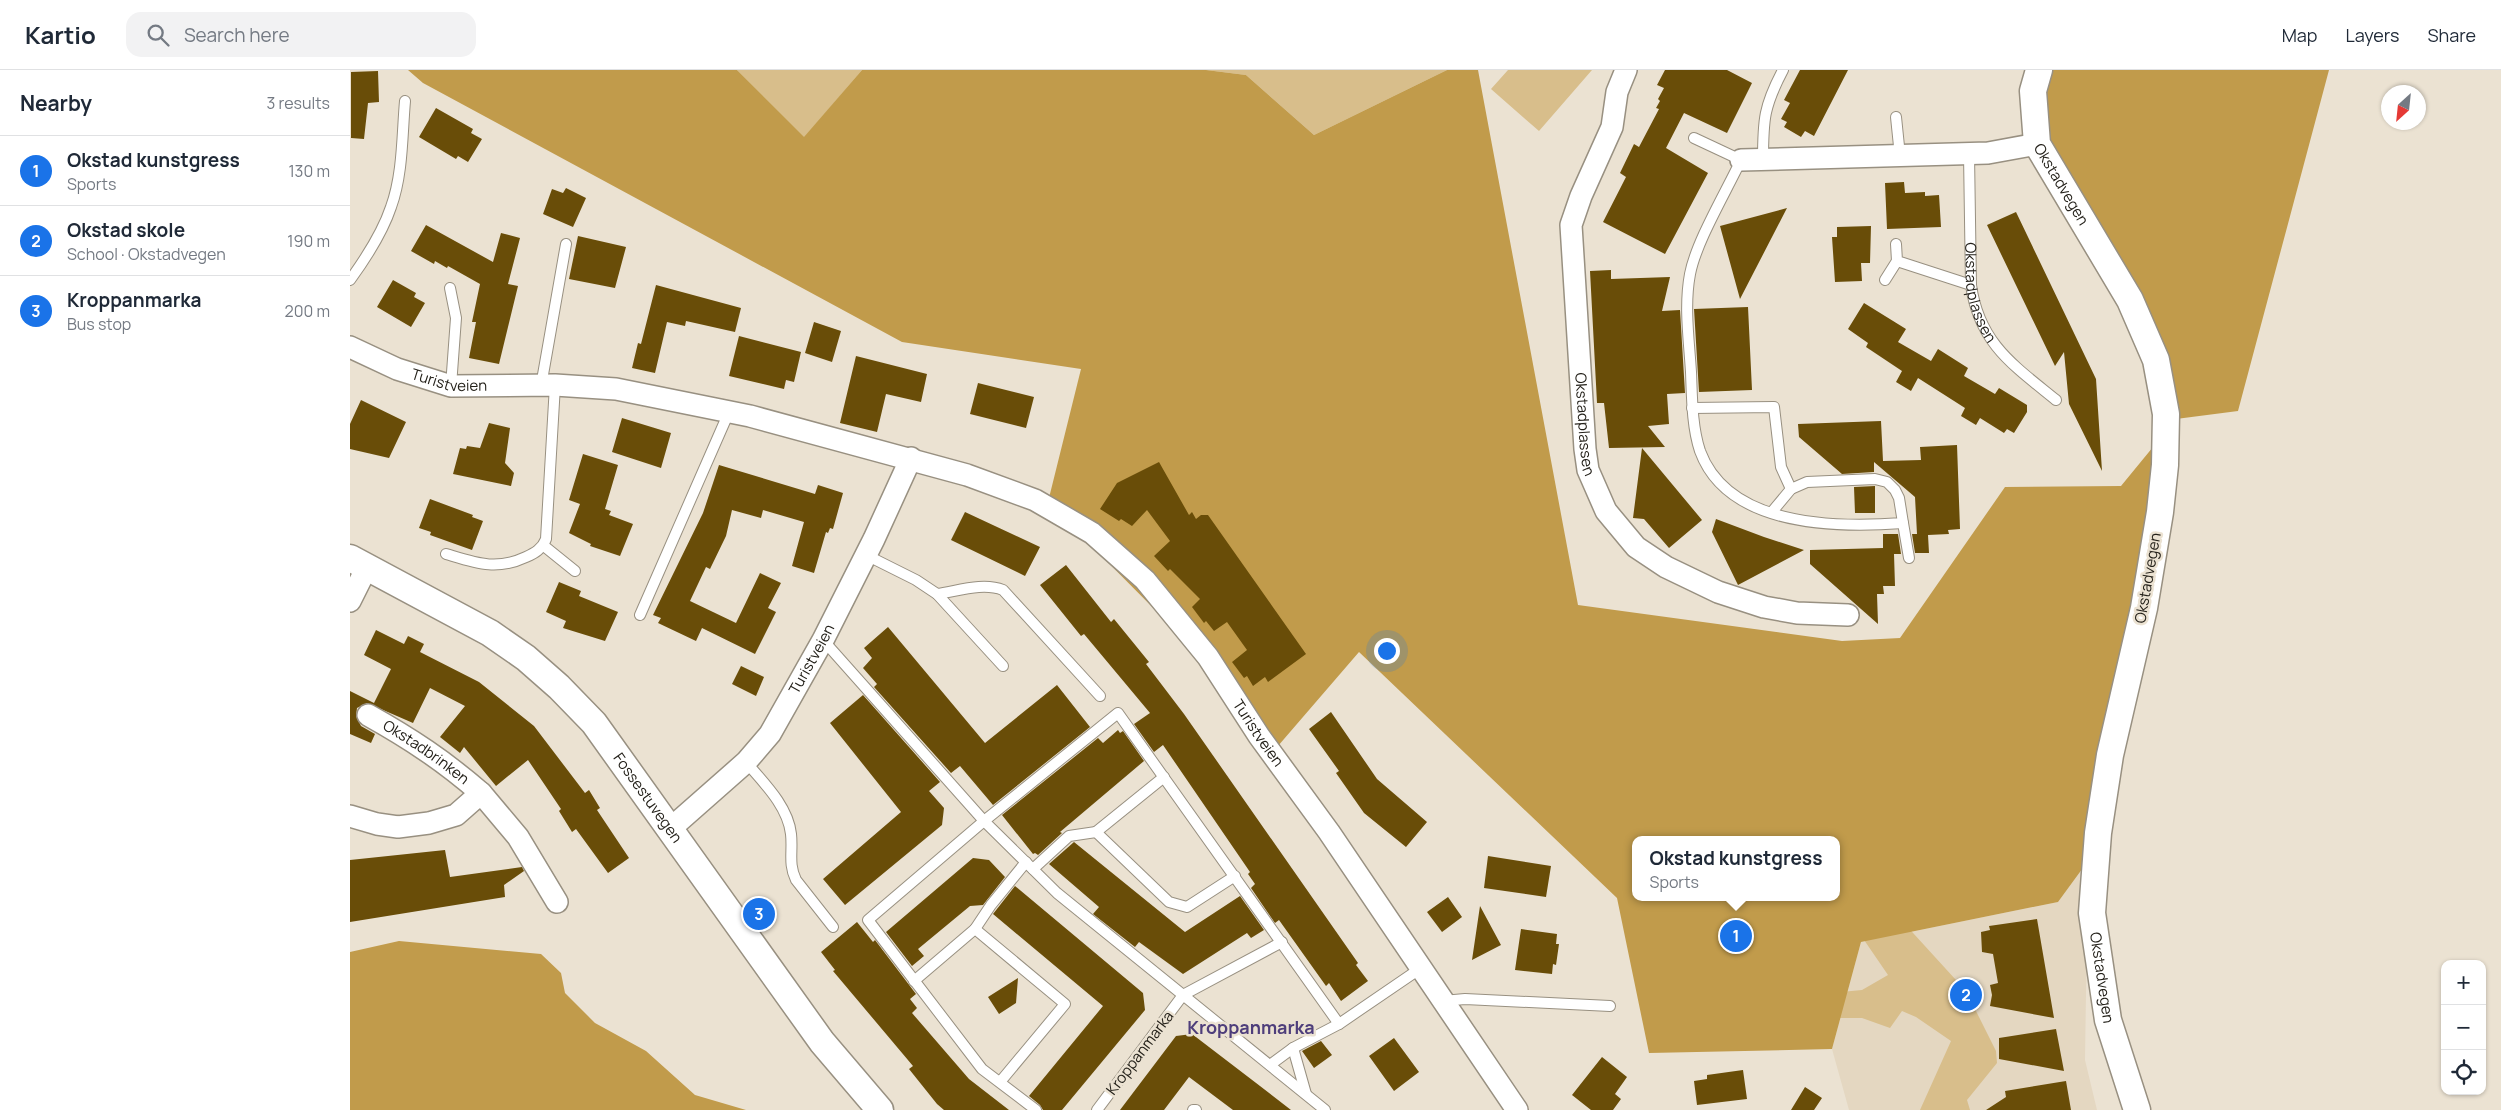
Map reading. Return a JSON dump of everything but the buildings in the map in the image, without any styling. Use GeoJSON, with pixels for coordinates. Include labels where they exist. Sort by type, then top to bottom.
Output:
{"type":"FeatureCollection","features":[{"type":"Feature","properties":{"kind":"street","name":"Okstadplassen"},"geometry":{"type":"LineString","coordinates":[[1626,70],[1617,92],[1612,127],[1581,196],[1571,225],[1582,421],[1588,470],[1606,511],[1636,547],[1666,567],[1751,610],[1848,615]]}},
{"type":"Feature","properties":{"kind":"street","name":"Okstadvegen"},"geometry":{"type":"LineString","coordinates":[[2040,70],[2033,91],[2037,144],[2130,300],[2156,360],[2166,414],[2165,465],[2160,512],[2144,608],[2110,755],[2098,833],[2092,913],[2108,1020],[2137,1110]]}},
{"type":"Feature","properties":{"kind":"street"},"geometry":{"type":"LineString","coordinates":[[1741,160],[1988,153],[2037,144]]}},
{"type":"Feature","properties":{"kind":"street","name":"Turistveien"},"geometry":{"type":"LineString","coordinates":[[350,347],[397,369],[451,386],[548,386],[616,389],[729,412],[911,458],[967,475],[1035,500],[1092,533],[1145,580],[1208,657],[1259,736],[1329,832],[1517,1110]]}},
{"type":"Feature","properties":{"kind":"street","name":"Turistveien"},"geometry":{"type":"LineString","coordinates":[[670,829],[746,762],[770,734],[823,640],[866,555],[911,458]]}},
{"type":"Feature","properties":{"kind":"street"},"geometry":{"type":"LineString","coordinates":[[350,601],[358,563]]}},
{"type":"Feature","properties":{"kind":"street","name":"Fossestuvegen"},"geometry":{"type":"LineString","coordinates":[[358,563],[490,634],[526,658],[594,722],[822,1042],[880,1110]]}},
{"type":"Feature","properties":{"kind":"street","name":"Okstadbrinken"},"geometry":{"type":"LineString","coordinates":[[368,715],[417,742],[481,793],[518,837],[557,902]]}},
{"type":"Feature","properties":{"kind":"street","name":"Okstadbrinken"},"geometry":{"type":"LineString","coordinates":[[350,816],[377,824],[398,827],[429,823],[456,814],[481,793]]}},
{"type":"Feature","properties":{"kind":"lane"},"geometry":{"type":"LineString","coordinates":[[1763,160],[1763,117],[1772,90],[1783,70]]}},
{"type":"Feature","properties":{"kind":"lane"},"geometry":{"type":"LineString","coordinates":[[350,280],[370,251],[392,206],[398,178],[405,101]]}},
{"type":"Feature","properties":{"kind":"lane"},"geometry":{"type":"LineString","coordinates":[[1896,118],[1900,156]]}},
{"type":"Feature","properties":{"kind":"lane"},"geometry":{"type":"LineString","coordinates":[[1694,138],[1741,160],[1697,253],[1690,273],[1687,300],[1692,408],[1700,451],[1715,478],[1729,491],[1771,513],[1808,522],[1830,524],[1903,523]]}},
{"type":"Feature","properties":{"kind":"lane","name":"Okstadplassen"},"geometry":{"type":"LineString","coordinates":[[1969,154],[1971,285],[1974,302],[1987,334],[1998,350],[2056,400]]}},
{"type":"Feature","properties":{"kind":"lane"},"geometry":{"type":"LineString","coordinates":[[446,554],[490,566],[511,564],[544,546],[546,539],[548,386],[566,244]]}},
{"type":"Feature","properties":{"kind":"lane"},"geometry":{"type":"LineString","coordinates":[[1885,280],[1897,260],[1896,244]]}},
{"type":"Feature","properties":{"kind":"lane"},"geometry":{"type":"LineString","coordinates":[[1897,260],[1971,285]]}},
{"type":"Feature","properties":{"kind":"lane"},"geometry":{"type":"LineString","coordinates":[[450,288],[456,318],[451,386]]}},
{"type":"Feature","properties":{"kind":"lane"},"geometry":{"type":"LineString","coordinates":[[1692,408],[1774,407],[1781,468],[1791,488]]}},
{"type":"Feature","properties":{"kind":"lane"},"geometry":{"type":"LineString","coordinates":[[640,615],[729,412]]}},
{"type":"Feature","properties":{"kind":"lane"},"geometry":{"type":"LineString","coordinates":[[1771,513],[1791,488],[1807,482],[1875,479],[1887,482],[1900,498],[1909,558]]}},
{"type":"Feature","properties":{"kind":"lane"},"geometry":{"type":"LineString","coordinates":[[544,546],[575,571]]}},
{"type":"Feature","properties":{"kind":"lane"},"geometry":{"type":"LineString","coordinates":[[866,555],[916,580],[937,594],[1003,666]]}},
{"type":"Feature","properties":{"kind":"lane"},"geometry":{"type":"LineString","coordinates":[[937,594],[983,586],[992,586],[1003,590],[1100,696]]}},
{"type":"Feature","properties":{"kind":"lane","name":"Kroppanmarka"},"geometry":{"type":"LineString","coordinates":[[823,640],[984,821],[1057,893],[1326,1110]]}},
{"type":"Feature","properties":{"kind":"lane"},"geometry":{"type":"LineString","coordinates":[[1036,1110],[982,1069],[868,920],[984,821],[1118,713],[1339,1024]]}},
{"type":"Feature","properties":{"kind":"lane"},"geometry":{"type":"LineString","coordinates":[[746,762],[773,794],[788,820],[791,833],[792,871],[796,880],[833,927]]}},
{"type":"Feature","properties":{"kind":"lane"},"geometry":{"type":"LineString","coordinates":[[914,980],[975,929],[991,905],[1030,865],[1069,836],[1096,832],[1164,777]]}},
{"type":"Feature","properties":{"kind":"lane"},"geometry":{"type":"LineString","coordinates":[[1096,832],[1169,902],[1186,907],[1235,876]]}},
{"type":"Feature","properties":{"kind":"lane"},"geometry":{"type":"LineString","coordinates":[[975,929],[1065,1004],[1000,1082]]}},
{"type":"Feature","properties":{"kind":"lane","name":"Kroppanmarka"},"geometry":{"type":"LineString","coordinates":[[1097,1110],[1184,995],[1282,942]]}},
{"type":"Feature","properties":{"kind":"lane"},"geometry":{"type":"LineString","coordinates":[[1270,1065],[1293,1048],[1339,1024],[1421,968]]}},
{"type":"Feature","properties":{"kind":"lane"},"geometry":{"type":"LineString","coordinates":[[1443,1001],[1465,999],[1610,1006]]}},
{"type":"Feature","properties":{"kind":"lane"},"geometry":{"type":"LineString","coordinates":[[1293,1048],[1306,1094]]}},
{"type":"Feature","properties":{"kind":"shaded area"},"geometry":{"type":"Polygon","coordinates":[[[408,70],[737,70],[804,137],[862,70],[1206,70],[1246,75],[1314,135],[1447,70],[1478,70],[1578,605],[1842,641],[1900,638],[2005,487],[2121,486],[2176,419],[2088,861],[2058,902],[1861,942],[1832,1049],[1649,1053],[1617,898],[1359,652],[1266,760],[1182,637],[1048,502],[1081,369],[902,342],[423,83],[408,70]]]}},
{"type":"Feature","properties":{"kind":"shaded area"},"geometry":{"type":"Polygon","coordinates":[[[737,70],[862,70],[804,138],[737,70]]]}},
{"type":"Feature","properties":{"kind":"shaded area"},"geometry":{"type":"Polygon","coordinates":[[[1206,70],[1447,70],[1314,135],[1246,75],[1206,70]]]}},
{"type":"Feature","properties":{"kind":"shaded area"},"geometry":{"type":"Polygon","coordinates":[[[1508,70],[1592,70],[1539,131],[1491,89],[1508,70]]]}},
{"type":"Feature","properties":{"kind":"shaded area"},"geometry":{"type":"Polygon","coordinates":[[[2042,70],[2329,70],[2238,411],[2176,419],[2120,280],[2037,154],[2042,70]]]}},
{"type":"Feature","properties":{"kind":"shaded area"},"geometry":{"type":"Polygon","coordinates":[[[2088,861],[2085,1060],[2097,1110],[1849,1110],[1832,1049],[1861,942],[2058,902],[2088,861]]]}},
{"type":"Feature","properties":{"kind":"shaded area"},"geometry":{"type":"Polygon","coordinates":[[[1893,911],[1966,991],[1996,1051],[1997,1063],[1967,1100],[1970,1110],[1920,1110],[1951,1041],[1916,1017],[1902,1011],[1890,1028],[1862,1018],[1838,1018],[1841,992],[1862,990],[1888,975],[1862,937],[1893,911]]]}},
{"type":"Feature","properties":{"kind":"shaded area"},"geometry":{"type":"Polygon","coordinates":[[[399,941],[541,954],[561,973],[565,993],[595,1023],[646,1051],[695,1095],[746,1110],[350,1110],[350,952],[399,941]]]}},
{"type":"Feature","properties":{"kind":"place","name":"Kroppanmarka"},"geometry":{"type":"Point","coordinates":[759,914]}},
{"type":"Feature","properties":{"kind":"place","name":"Okstad kunstgress"},"geometry":{"type":"Point","coordinates":[1736,936]}},
{"type":"Feature","properties":{"kind":"place","name":"Okstad skole"},"geometry":{"type":"Point","coordinates":[1966,995]}},
{"type":"Feature","properties":{"kind":"district","name":"Kroppanmarka"},"geometry":{"type":"Point","coordinates":[1251,1028]}}]}
